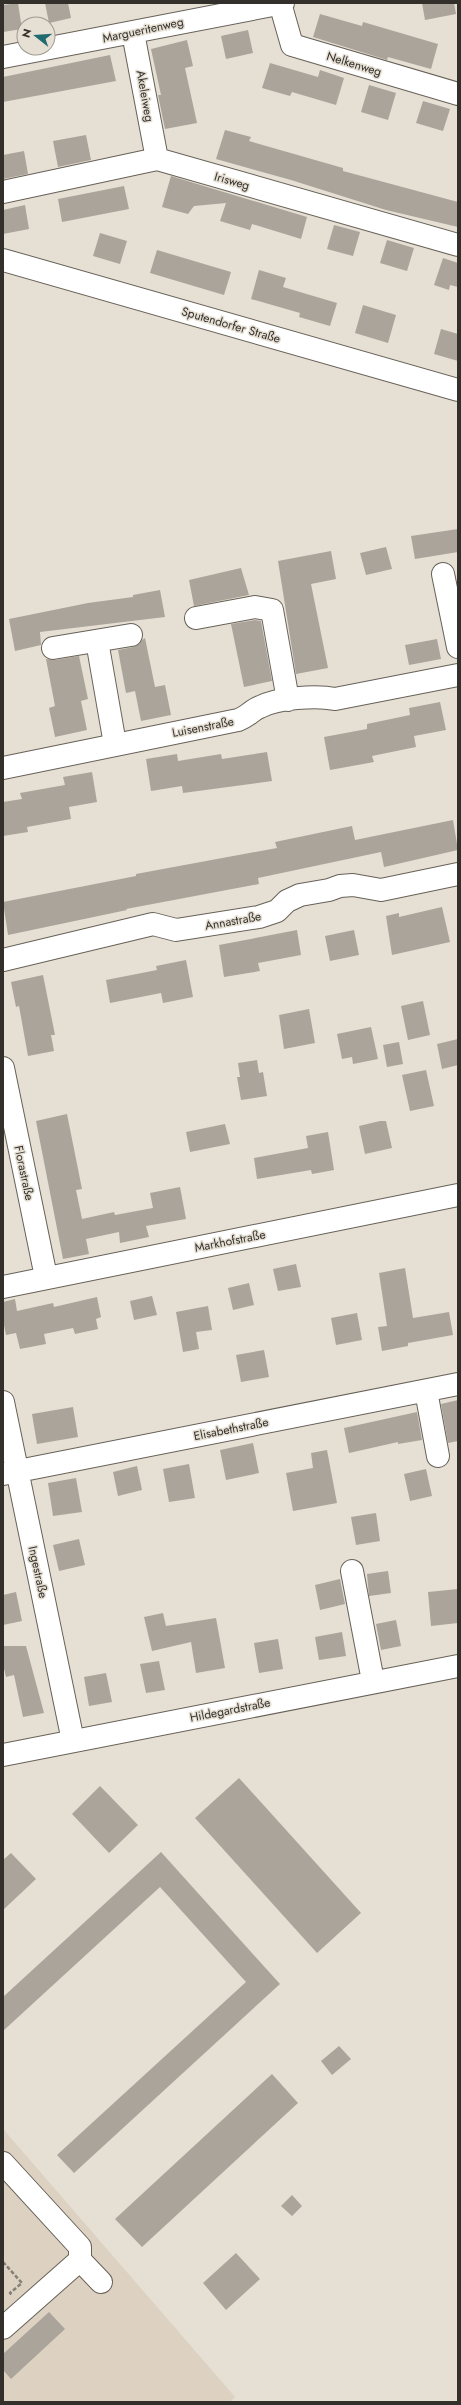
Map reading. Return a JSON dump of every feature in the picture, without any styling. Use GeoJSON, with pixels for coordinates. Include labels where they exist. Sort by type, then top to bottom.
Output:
{"type":"FeatureCollection","features":[{"type":"Feature","properties":{"kind":"street","name":"Margueritenweg"},"geometry":{"type":"LineString","coordinates":[[3,57],[133,33],[196,11],[281,3]]}},
{"type":"Feature","properties":{"kind":"street","name":"Nelkenweg"},"geometry":{"type":"LineString","coordinates":[[281,3],[292,45],[458,94]]}},
{"type":"Feature","properties":{"kind":"street","name":"Akeleiweg"},"geometry":{"type":"LineString","coordinates":[[133,33],[157,159]]}},
{"type":"Feature","properties":{"kind":"street","name":"Irisweg"},"geometry":{"type":"LineString","coordinates":[[3,192],[157,159],[458,245]]}},
{"type":"Feature","properties":{"kind":"street","name":"Sputendorfer Straße"},"geometry":{"type":"LineString","coordinates":[[3,260],[458,390]]}},
{"type":"Feature","properties":{"kind":"street"},"geometry":{"type":"LineString","coordinates":[[443,574],[458,647]]}},
{"type":"Feature","properties":{"kind":"street"},"geometry":{"type":"LineString","coordinates":[[196,618],[255,607],[272,610],[288,700]]}},
{"type":"Feature","properties":{"kind":"street"},"geometry":{"type":"LineString","coordinates":[[53,648],[131,635]]}},
{"type":"Feature","properties":{"kind":"street"},"geometry":{"type":"LineString","coordinates":[[97,641],[115,744]]}},
{"type":"Feature","properties":{"kind":"street","name":"Luisenstraße"},"geometry":{"type":"LineString","coordinates":[[3,768],[238,720],[260,707],[288,700],[321,696],[334,699],[458,675]]}},
{"type":"Feature","properties":{"kind":"street","name":"Annastraße"},"geometry":{"type":"LineString","coordinates":[[3,960],[153,924],[176,930],[259,917],[277,911],[287,900],[300,895],[329,890],[340,886],[353,886],[381,890],[458,874]]}},
{"type":"Feature","properties":{"kind":"street","name":"Florastraße"},"geometry":{"type":"LineString","coordinates":[[3,1068],[46,1277]]}},
{"type":"Feature","properties":{"kind":"street","name":"Markhofstraße"},"geometry":{"type":"LineString","coordinates":[[3,1287],[46,1277],[458,1195]]}},
{"type":"Feature","properties":{"kind":"street","name":"Elisabethstraße"},"geometry":{"type":"LineString","coordinates":[[10,1473],[458,1384]]}},
{"type":"Feature","properties":{"kind":"street"},"geometry":{"type":"LineString","coordinates":[[426,1391],[438,1456]]}},
{"type":"Feature","properties":{"kind":"street","name":"Ingestraße"},"geometry":{"type":"LineString","coordinates":[[3,1402],[10,1473],[73,1741]]}},
{"type":"Feature","properties":{"kind":"street"},"geometry":{"type":"LineString","coordinates":[[352,1572],[373,1681]]}},
{"type":"Feature","properties":{"kind":"street","name":"Hildegardstraße"},"geometry":{"type":"LineString","coordinates":[[3,1755],[373,1681],[458,1666]]}},
{"type":"Feature","properties":{"kind":"street"},"geometry":{"type":"LineString","coordinates":[[3,2163],[80,2247],[80,2260],[101,2282]]}},
{"type":"Feature","properties":{"kind":"street"},"geometry":{"type":"LineString","coordinates":[[3,2328],[80,2260]]}},
{"type":"Feature","properties":{"kind":"path"},"geometry":{"type":"LineString","coordinates":[[3,2262],[22,2283],[10,2293],[25,2308]]}},
{"type":"Feature","properties":{"kind":"shaded area"},"geometry":{"type":"Polygon","coordinates":[[[3,2129],[235,2397],[230,2402],[3,2402],[3,2129]]]}},
{"type":"Feature","properties":{"kind":"building"},"geometry":{"type":"Polygon","coordinates":[[[18,3],[20,16],[16,16],[16,30],[3,32],[3,5],[18,3]]]}},
{"type":"Feature","properties":{"kind":"building"},"geometry":{"type":"Polygon","coordinates":[[[45,3],[68,3],[71,18],[56,21],[56,16],[48,16],[45,3]]]}},
{"type":"Feature","properties":{"kind":"building"},"geometry":{"type":"Polygon","coordinates":[[[422,3],[454,3],[456,14],[425,20],[422,3]]]}},
{"type":"Feature","properties":{"kind":"building"},"geometry":{"type":"Polygon","coordinates":[[[320,14],[362,26],[363,22],[438,44],[431,69],[388,57],[387,60],[313,37],[320,14]]]}},
{"type":"Feature","properties":{"kind":"building"},"geometry":{"type":"Polygon","coordinates":[[[248,30],[253,53],[226,59],[221,36],[248,30]]]}},
{"type":"Feature","properties":{"kind":"building"},"geometry":{"type":"Polygon","coordinates":[[[187,40],[193,66],[185,68],[197,123],[165,129],[158,95],[161,95],[151,49],[187,40]]]}},
{"type":"Feature","properties":{"kind":"building"},"geometry":{"type":"Polygon","coordinates":[[[110,55],[116,81],[3,102],[3,77],[110,55]]]}},
{"type":"Feature","properties":{"kind":"building"},"geometry":{"type":"Polygon","coordinates":[[[270,63],[318,77],[320,70],[344,78],[336,105],[292,92],[290,96],[262,88],[270,63]]]}},
{"type":"Feature","properties":{"kind":"building"},"geometry":{"type":"Polygon","coordinates":[[[369,85],[396,93],[388,120],[361,112],[369,85]]]}},
{"type":"Feature","properties":{"kind":"building"},"geometry":{"type":"Polygon","coordinates":[[[423,101],[450,109],[443,131],[416,123],[423,101]]]}},
{"type":"Feature","properties":{"kind":"building"},"geometry":{"type":"Polygon","coordinates":[[[225,130],[251,137],[249,141],[343,168],[343,171],[458,202],[458,227],[386,210],[291,180],[216,159],[225,130]]]}},
{"type":"Feature","properties":{"kind":"building"},"geometry":{"type":"Polygon","coordinates":[[[86,135],[91,160],[58,167],[53,141],[86,135]]]}},
{"type":"Feature","properties":{"kind":"building"},"geometry":{"type":"Polygon","coordinates":[[[24,151],[28,174],[3,179],[3,155],[24,151]]]}},
{"type":"Feature","properties":{"kind":"building"},"geometry":{"type":"Polygon","coordinates":[[[171,176],[307,217],[301,239],[252,224],[250,230],[220,221],[226,203],[194,206],[188,214],[162,207],[171,176]]]}},
{"type":"Feature","properties":{"kind":"building"},"geometry":{"type":"Polygon","coordinates":[[[124,186],[129,209],[62,222],[58,199],[124,186]]]}},
{"type":"Feature","properties":{"kind":"building"},"geometry":{"type":"Polygon","coordinates":[[[25,205],[29,229],[3,234],[3,210],[25,205]]]}},
{"type":"Feature","properties":{"kind":"building"},"geometry":{"type":"Polygon","coordinates":[[[334,225],[360,232],[353,256],[327,249],[334,225]]]}},
{"type":"Feature","properties":{"kind":"building"},"geometry":{"type":"Polygon","coordinates":[[[100,233],[127,241],[120,264],[93,256],[100,233]]]}},
{"type":"Feature","properties":{"kind":"building"},"geometry":{"type":"Polygon","coordinates":[[[387,240],[414,248],[407,271],[380,263],[387,240]]]}},
{"type":"Feature","properties":{"kind":"building"},"geometry":{"type":"Polygon","coordinates":[[[157,250],[231,272],[224,295],[150,273],[157,250]]]}},
{"type":"Feature","properties":{"kind":"building"},"geometry":{"type":"Polygon","coordinates":[[[443,258],[458,263],[458,287],[450,285],[449,290],[434,285],[443,258]]]}},
{"type":"Feature","properties":{"kind":"building"},"geometry":{"type":"Polygon","coordinates":[[[259,270],[286,278],[283,287],[337,303],[330,326],[299,317],[300,313],[251,299],[259,270]]]}},
{"type":"Feature","properties":{"kind":"building"},"geometry":{"type":"Polygon","coordinates":[[[363,305],[396,315],[388,343],[355,333],[363,305]]]}},
{"type":"Feature","properties":{"kind":"building"},"geometry":{"type":"Polygon","coordinates":[[[441,329],[458,334],[458,361],[434,354],[441,329]]]}},
{"type":"Feature","properties":{"kind":"building"},"geometry":{"type":"Polygon","coordinates":[[[458,529],[458,552],[415,559],[411,536],[458,529]]]}},
{"type":"Feature","properties":{"kind":"building"},"geometry":{"type":"Polygon","coordinates":[[[386,547],[392,569],[366,575],[360,553],[386,547]]]}},
{"type":"Feature","properties":{"kind":"building"},"geometry":{"type":"Polygon","coordinates":[[[331,551],[336,579],[311,584],[328,668],[296,674],[278,561],[331,551]]]}},
{"type":"Feature","properties":{"kind":"building"},"geometry":{"type":"Polygon","coordinates":[[[241,568],[249,595],[194,606],[189,580],[241,568]]]}},
{"type":"Feature","properties":{"kind":"building"},"geometry":{"type":"Polygon","coordinates":[[[160,590],[165,617],[40,632],[41,645],[15,651],[9,619],[88,603],[133,597],[133,595],[160,590]]]}},
{"type":"Feature","properties":{"kind":"building"},"geometry":{"type":"Polygon","coordinates":[[[255,620],[261,621],[272,681],[244,687],[231,624],[255,620]]]}},
{"type":"Feature","properties":{"kind":"building"},"geometry":{"type":"Polygon","coordinates":[[[145,638],[155,687],[165,685],[171,715],[141,721],[135,691],[126,693],[118,650],[133,647],[145,638]]]}},
{"type":"Feature","properties":{"kind":"building"},"geometry":{"type":"Polygon","coordinates":[[[437,639],[441,659],[409,665],[405,645],[437,639]]]}},
{"type":"Feature","properties":{"kind":"building"},"geometry":{"type":"Polygon","coordinates":[[[79,656],[88,699],[81,701],[87,730],[55,737],[49,708],[55,706],[46,659],[55,660],[79,656]]]}},
{"type":"Feature","properties":{"kind":"building"},"geometry":{"type":"Polygon","coordinates":[[[440,702],[446,730],[414,736],[416,747],[372,756],[374,762],[330,770],[324,737],[367,729],[367,724],[410,715],[409,708],[440,702]]]}},
{"type":"Feature","properties":{"kind":"building"},"geometry":{"type":"Polygon","coordinates":[[[267,752],[272,781],[183,793],[182,786],[151,791],[146,759],[177,754],[178,761],[221,754],[222,759],[267,752]]]}},
{"type":"Feature","properties":{"kind":"building"},"geometry":{"type":"Polygon","coordinates":[[[92,772],[97,802],[69,807],[71,819],[27,827],[28,832],[3,836],[3,802],[22,799],[20,793],[65,785],[63,777],[92,772]]]}},
{"type":"Feature","properties":{"kind":"building"},"geometry":{"type":"Polygon","coordinates":[[[453,820],[458,850],[384,867],[381,852],[258,878],[259,884],[126,909],[127,910],[8,935],[3,902],[136,876],[136,874],[277,848],[275,842],[352,826],[355,840],[453,820]]]}},
{"type":"Feature","properties":{"kind":"building"},"geometry":{"type":"Polygon","coordinates":[[[442,907],[450,942],[392,955],[386,916],[399,913],[399,917],[442,907]]]}},
{"type":"Feature","properties":{"kind":"building"},"geometry":{"type":"Polygon","coordinates":[[[297,930],[301,955],[258,963],[260,971],[224,977],[219,945],[297,930]]]}},
{"type":"Feature","properties":{"kind":"building"},"geometry":{"type":"Polygon","coordinates":[[[354,930],[359,955],[330,961],[325,936],[354,930]]]}},
{"type":"Feature","properties":{"kind":"building"},"geometry":{"type":"Polygon","coordinates":[[[186,960],[193,997],[163,1003],[161,993],[110,1003],[106,980],[157,970],[156,966],[186,960]]]}},
{"type":"Feature","properties":{"kind":"building"},"geometry":{"type":"Polygon","coordinates":[[[43,975],[55,1035],[51,1035],[54,1051],[28,1056],[19,1006],[16,1007],[11,982],[43,975]]]}},
{"type":"Feature","properties":{"kind":"building"},"geometry":{"type":"Polygon","coordinates":[[[423,1001],[430,1035],[408,1040],[401,1006],[423,1001]]]}},
{"type":"Feature","properties":{"kind":"building"},"geometry":{"type":"Polygon","coordinates":[[[309,1009],[315,1043],[284,1049],[279,1015],[309,1009]]]}},
{"type":"Feature","properties":{"kind":"building"},"geometry":{"type":"Polygon","coordinates":[[[371,1027],[378,1059],[353,1064],[352,1057],[342,1059],[337,1034],[371,1027]]]}},
{"type":"Feature","properties":{"kind":"building"},"geometry":{"type":"Polygon","coordinates":[[[458,1039],[458,1065],[442,1069],[437,1044],[458,1039]]]}},
{"type":"Feature","properties":{"kind":"building"},"geometry":{"type":"Polygon","coordinates":[[[399,1042],[403,1064],[387,1067],[383,1045],[399,1042]]]}},
{"type":"Feature","properties":{"kind":"building"},"geometry":{"type":"Polygon","coordinates":[[[257,1060],[259,1073],[263,1072],[267,1096],[241,1100],[237,1077],[240,1077],[238,1063],[257,1060]]]}},
{"type":"Feature","properties":{"kind":"building"},"geometry":{"type":"Polygon","coordinates":[[[426,1070],[434,1106],[410,1111],[402,1075],[426,1070]]]}},
{"type":"Feature","properties":{"kind":"building"},"geometry":{"type":"Polygon","coordinates":[[[67,1114],[82,1189],[76,1190],[82,1219],[114,1212],[115,1215],[153,1208],[150,1193],[180,1187],[186,1219],[146,1226],[149,1237],[120,1243],[119,1232],[86,1239],[89,1254],[63,1259],[36,1121],[67,1114]]]}},
{"type":"Feature","properties":{"kind":"building"},"geometry":{"type":"Polygon","coordinates":[[[386,1121],[392,1148],[365,1154],[359,1126],[386,1121]]]}},
{"type":"Feature","properties":{"kind":"building"},"geometry":{"type":"Polygon","coordinates":[[[225,1124],[230,1144],[190,1152],[186,1132],[225,1124]]]}},
{"type":"Feature","properties":{"kind":"building"},"geometry":{"type":"Polygon","coordinates":[[[328,1132],[334,1170],[312,1174],[311,1170],[257,1179],[254,1158],[308,1148],[306,1136],[328,1132]]]}},
{"type":"Feature","properties":{"kind":"building"},"geometry":{"type":"Polygon","coordinates":[[[296,1264],[301,1287],[278,1291],[273,1269],[296,1264]]]}},
{"type":"Feature","properties":{"kind":"building"},"geometry":{"type":"Polygon","coordinates":[[[405,1268],[413,1318],[449,1312],[453,1335],[408,1343],[408,1346],[382,1351],[378,1327],[387,1326],[379,1273],[405,1268]]]}},
{"type":"Feature","properties":{"kind":"building"},"geometry":{"type":"Polygon","coordinates":[[[249,1283],[254,1305],[233,1310],[228,1288],[249,1283]]]}},
{"type":"Feature","properties":{"kind":"building"},"geometry":{"type":"Polygon","coordinates":[[[152,1296],[157,1315],[134,1320],[130,1301],[152,1296]]]}},
{"type":"Feature","properties":{"kind":"building"},"geometry":{"type":"Polygon","coordinates":[[[97,1297],[101,1317],[96,1319],[98,1329],[75,1334],[73,1328],[44,1334],[46,1344],[20,1349],[16,1333],[6,1335],[3,1320],[3,1302],[15,1299],[17,1311],[53,1303],[54,1307],[97,1297]]]}},
{"type":"Feature","properties":{"kind":"building"},"geometry":{"type":"Polygon","coordinates":[[[208,1306],[212,1330],[196,1332],[199,1349],[183,1352],[176,1312],[208,1306]]]}},
{"type":"Feature","properties":{"kind":"building"},"geometry":{"type":"Polygon","coordinates":[[[357,1313],[362,1340],[336,1345],[331,1318],[357,1313]]]}},
{"type":"Feature","properties":{"kind":"building"},"geometry":{"type":"Polygon","coordinates":[[[264,1350],[269,1377],[241,1382],[236,1355],[264,1350]]]}},
{"type":"Feature","properties":{"kind":"building"},"geometry":{"type":"Polygon","coordinates":[[[458,1400],[458,1441],[448,1443],[441,1404],[458,1400]]]}},
{"type":"Feature","properties":{"kind":"building"},"geometry":{"type":"Polygon","coordinates":[[[73,1407],[78,1437],[37,1444],[32,1414],[73,1407]]]}},
{"type":"Feature","properties":{"kind":"building"},"geometry":{"type":"Polygon","coordinates":[[[417,1412],[422,1440],[398,1444],[398,1442],[349,1453],[344,1428],[417,1412]]]}},
{"type":"Feature","properties":{"kind":"building"},"geometry":{"type":"Polygon","coordinates":[[[253,1443],[259,1473],[226,1480],[220,1450],[253,1443]]]}},
{"type":"Feature","properties":{"kind":"building"},"geometry":{"type":"Polygon","coordinates":[[[327,1450],[337,1503],[293,1511],[286,1473],[313,1468],[311,1453],[327,1450]]]}},
{"type":"Feature","properties":{"kind":"building"},"geometry":{"type":"Polygon","coordinates":[[[189,1464],[195,1498],[169,1502],[163,1469],[189,1464]]]}},
{"type":"Feature","properties":{"kind":"building"},"geometry":{"type":"Polygon","coordinates":[[[137,1466],[142,1490],[118,1496],[113,1472],[137,1466]]]}},
{"type":"Feature","properties":{"kind":"building"},"geometry":{"type":"Polygon","coordinates":[[[426,1469],[432,1496],[410,1501],[404,1474],[426,1469]]]}},
{"type":"Feature","properties":{"kind":"building"},"geometry":{"type":"Polygon","coordinates":[[[76,1478],[82,1512],[53,1516],[48,1483],[76,1478]]]}},
{"type":"Feature","properties":{"kind":"building"},"geometry":{"type":"Polygon","coordinates":[[[376,1513],[380,1541],[356,1545],[351,1517],[376,1513]]]}},
{"type":"Feature","properties":{"kind":"building"},"geometry":{"type":"Polygon","coordinates":[[[79,1539],[85,1565],[59,1571],[53,1545],[79,1539]]]}},
{"type":"Feature","properties":{"kind":"building"},"geometry":{"type":"Polygon","coordinates":[[[388,1571],[391,1593],[369,1596],[367,1574],[388,1571]]]}},
{"type":"Feature","properties":{"kind":"building"},"geometry":{"type":"Polygon","coordinates":[[[340,1579],[345,1604],[320,1610],[315,1585],[340,1579]]]}},
{"type":"Feature","properties":{"kind":"building"},"geometry":{"type":"Polygon","coordinates":[[[458,1589],[458,1623],[431,1626],[428,1592],[458,1589]]]}},
{"type":"Feature","properties":{"kind":"building"},"geometry":{"type":"Polygon","coordinates":[[[16,1592],[22,1621],[3,1625],[3,1595],[16,1592]]]}},
{"type":"Feature","properties":{"kind":"building"},"geometry":{"type":"Polygon","coordinates":[[[163,1613],[166,1626],[216,1618],[225,1668],[196,1673],[191,1642],[152,1651],[144,1617],[163,1613]]]}},
{"type":"Feature","properties":{"kind":"building"},"geometry":{"type":"Polygon","coordinates":[[[396,1620],[401,1646],[381,1650],[376,1624],[396,1620]]]}},
{"type":"Feature","properties":{"kind":"building"},"geometry":{"type":"Polygon","coordinates":[[[342,1632],[346,1656],[319,1660],[315,1637],[342,1632]]]}},
{"type":"Feature","properties":{"kind":"building"},"geometry":{"type":"Polygon","coordinates":[[[278,1639],[283,1669],[259,1673],[254,1643],[278,1639]]]}},
{"type":"Feature","properties":{"kind":"building"},"geometry":{"type":"Polygon","coordinates":[[[3,1646],[26,1646],[44,1713],[23,1717],[14,1675],[6,1677],[3,1664],[3,1646]]]}},
{"type":"Feature","properties":{"kind":"building"},"geometry":{"type":"Polygon","coordinates":[[[159,1661],[165,1690],[146,1693],[140,1664],[159,1661]]]}},
{"type":"Feature","properties":{"kind":"building"},"geometry":{"type":"Polygon","coordinates":[[[106,1673],[112,1702],[89,1706],[84,1677],[106,1673]]]}},
{"type":"Feature","properties":{"kind":"building"},"geometry":{"type":"Polygon","coordinates":[[[239,1778],[361,1913],[317,1953],[195,1818],[239,1778]]]}},
{"type":"Feature","properties":{"kind":"building"},"geometry":{"type":"Polygon","coordinates":[[[100,1786],[138,1825],[109,1853],[72,1814],[100,1786]]]}},
{"type":"Feature","properties":{"kind":"building"},"geometry":{"type":"Polygon","coordinates":[[[161,1852],[280,1984],[74,2173],[57,2155],[246,1982],[160,1887],[3,2031],[3,1997],[161,1852]]]}},
{"type":"Feature","properties":{"kind":"building"},"geometry":{"type":"Polygon","coordinates":[[[11,1853],[36,1879],[3,1910],[3,1860],[11,1853]]]}},
{"type":"Feature","properties":{"kind":"building"},"geometry":{"type":"Polygon","coordinates":[[[339,2046],[351,2059],[332,2075],[321,2061],[339,2046]]]}},
{"type":"Feature","properties":{"kind":"building"},"geometry":{"type":"Polygon","coordinates":[[[272,2074],[298,2103],[142,2247],[115,2219],[272,2074]]]}},
{"type":"Feature","properties":{"kind":"building"},"geometry":{"type":"Polygon","coordinates":[[[292,2195],[302,2206],[292,2216],[281,2206],[292,2195]]]}},
{"type":"Feature","properties":{"kind":"building"},"geometry":{"type":"Polygon","coordinates":[[[236,2253],[260,2279],[226,2310],[203,2283],[236,2253]]]}},
{"type":"Feature","properties":{"kind":"building"},"geometry":{"type":"Polygon","coordinates":[[[49,2312],[65,2329],[11,2379],[3,2370],[3,2354],[49,2312]]]}}]}
